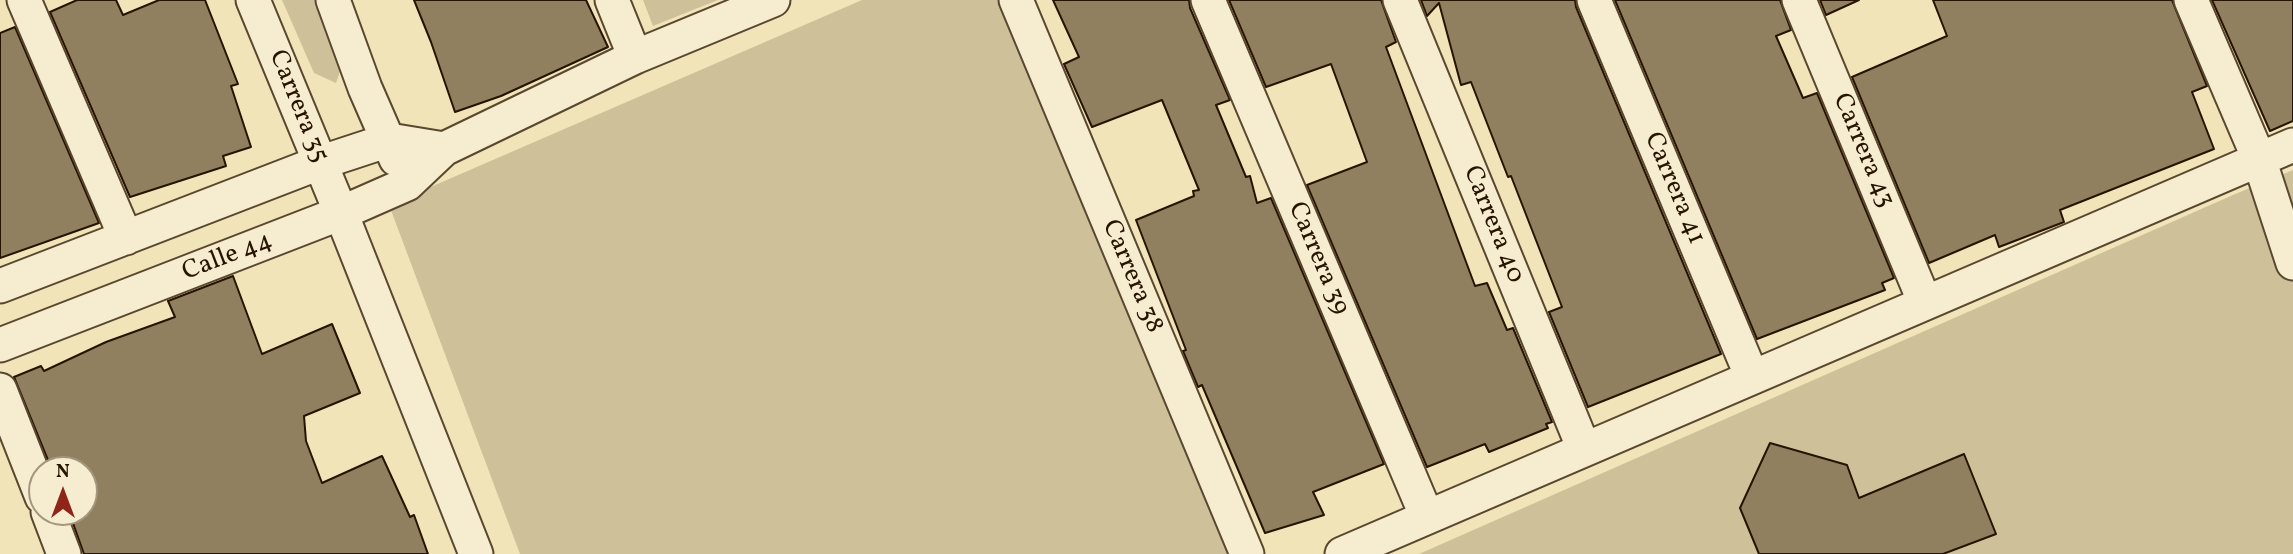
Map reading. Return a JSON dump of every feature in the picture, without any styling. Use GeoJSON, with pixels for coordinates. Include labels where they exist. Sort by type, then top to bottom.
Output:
{"type":"FeatureCollection","features":[{"type":"Feature","properties":{"kind":"street"},"geometry":{"type":"LineString","coordinates":[[24,0],[126,238]]}},
{"type":"Feature","properties":{"kind":"street","name":"Carrera 35"},"geometry":{"type":"LineString","coordinates":[[253,0],[476,554]]}},
{"type":"Feature","properties":{"kind":"street"},"geometry":{"type":"LineString","coordinates":[[333,0],[365,88],[407,184]]}},
{"type":"Feature","properties":{"kind":"street"},"geometry":{"type":"LineString","coordinates":[[612,0],[635,57]]}},
{"type":"Feature","properties":{"kind":"street","name":"Calle 44"},"geometry":{"type":"LineString","coordinates":[[0,345],[341,214],[407,184],[444,149],[635,57],[773,0]]}},
{"type":"Feature","properties":{"kind":"street","name":"Carrera 38"},"geometry":{"type":"LineString","coordinates":[[1016,0],[1247,554]]}},
{"type":"Feature","properties":{"kind":"street","name":"Carrera 39"},"geometry":{"type":"LineString","coordinates":[[1208,0],[1427,517]]}},
{"type":"Feature","properties":{"kind":"street","name":"Carrera 40"},"geometry":{"type":"LineString","coordinates":[[1400,0],[1584,449]]}},
{"type":"Feature","properties":{"kind":"street","name":"Carrera 41"},"geometry":{"type":"LineString","coordinates":[[1594,0],[1752,377]]}},
{"type":"Feature","properties":{"kind":"street","name":"Carrera 43"},"geometry":{"type":"LineString","coordinates":[[1799,0],[1924,303]]}},
{"type":"Feature","properties":{"kind":"street"},"geometry":{"type":"LineString","coordinates":[[2191,0],[2259,159],[2293,263]]}},
{"type":"Feature","properties":{"kind":"street"},"geometry":{"type":"LineString","coordinates":[[0,286],[319,163],[389,140],[444,149]]}},
{"type":"Feature","properties":{"kind":"street"},"geometry":{"type":"LineString","coordinates":[[1342,554],[2293,145]]}},
{"type":"Feature","properties":{"kind":"street"},"geometry":{"type":"LineString","coordinates":[[0,390],[28,461]]}},
{"type":"Feature","properties":{"kind":"street"},"geometry":{"type":"LineString","coordinates":[[53,526],[64,554]]}},
{"type":"Feature","properties":{"kind":"shaded area"},"geometry":{"type":"Polygon","coordinates":[[[282,0],[324,0],[345,57],[336,83],[314,73],[282,0]]]}},
{"type":"Feature","properties":{"kind":"shaded area"},"geometry":{"type":"Polygon","coordinates":[[[643,0],[718,0],[653,26],[643,0]]]}},
{"type":"Feature","properties":{"kind":"shaded area"},"geometry":{"type":"Polygon","coordinates":[[[862,0],[1004,0],[1255,554],[520,554],[389,205],[862,0]]]}},
{"type":"Feature","properties":{"kind":"shaded area"},"geometry":{"type":"Polygon","coordinates":[[[2293,170],[2293,554],[1419,554],[2233,195],[2293,170]]]}},
{"type":"Feature","properties":{"kind":"building"},"geometry":{"type":"Polygon","coordinates":[[[77,0],[116,0],[123,15],[159,0],[205,0],[238,84],[231,86],[251,147],[223,156],[226,166],[130,197],[50,12],[77,0]]]}},
{"type":"Feature","properties":{"kind":"building"},"geometry":{"type":"Polygon","coordinates":[[[414,0],[586,0],[608,47],[501,96],[455,112],[414,0]]]}},
{"type":"Feature","properties":{"kind":"building"},"geometry":{"type":"Polygon","coordinates":[[[1053,0],[1189,0],[1190,8],[1230,100],[1216,105],[1246,177],[1250,176],[1257,203],[1271,198],[1384,464],[1313,492],[1324,515],[1265,533],[1202,385],[1198,387],[1183,351],[1186,350],[1136,220],[1194,196],[1193,191],[1199,190],[1162,100],[1092,127],[1064,64],[1079,57],[1053,0]]]}},
{"type":"Feature","properties":{"kind":"building"},"geometry":{"type":"Polygon","coordinates":[[[1229,0],[1381,0],[1396,42],[1386,47],[1475,286],[1487,283],[1507,330],[1513,328],[1552,422],[1546,424],[1548,428],[1489,452],[1485,444],[1427,467],[1307,185],[1367,162],[1331,64],[1266,87],[1229,0]]]}},
{"type":"Feature","properties":{"kind":"building"},"geometry":{"type":"Polygon","coordinates":[[[1421,0],[1575,0],[1721,354],[1588,407],[1549,312],[1562,307],[1511,176],[1508,177],[1471,82],[1461,85],[1439,3],[1427,16],[1421,0]]]}},
{"type":"Feature","properties":{"kind":"building"},"geometry":{"type":"Polygon","coordinates":[[[1615,0],[1780,0],[1791,30],[1776,36],[1803,98],[1817,93],[1894,278],[1882,283],[1885,290],[1757,339],[1615,0]]]}},
{"type":"Feature","properties":{"kind":"building"},"geometry":{"type":"Polygon","coordinates":[[[1820,0],[1859,0],[1826,15],[1820,0]]]}},
{"type":"Feature","properties":{"kind":"building"},"geometry":{"type":"Polygon","coordinates":[[[1933,0],[2172,0],[2207,86],[2192,92],[2214,149],[2060,210],[2064,222],[1999,247],[1995,235],[1929,263],[1852,77],[1947,36],[1933,0]]]}},
{"type":"Feature","properties":{"kind":"building"},"geometry":{"type":"Polygon","coordinates":[[[2212,0],[2293,0],[2293,121],[2270,131],[2212,0]]]}},
{"type":"Feature","properties":{"kind":"building"},"geometry":{"type":"Polygon","coordinates":[[[15,27],[99,223],[0,258],[0,33],[15,27]]]}},
{"type":"Feature","properties":{"kind":"building"},"geometry":{"type":"Polygon","coordinates":[[[233,276],[262,354],[332,324],[360,393],[304,416],[306,441],[322,483],[382,456],[410,517],[414,515],[428,554],[84,554],[74,526],[98,526],[98,456],[46,456],[14,377],[41,366],[44,371],[106,342],[175,317],[168,301],[233,276]]]}},
{"type":"Feature","properties":{"kind":"building"},"geometry":{"type":"Polygon","coordinates":[[[1770,443],[1847,465],[1859,498],[1964,454],[1996,534],[1943,554],[1759,554],[1740,508],[1770,443]]]}}]}
